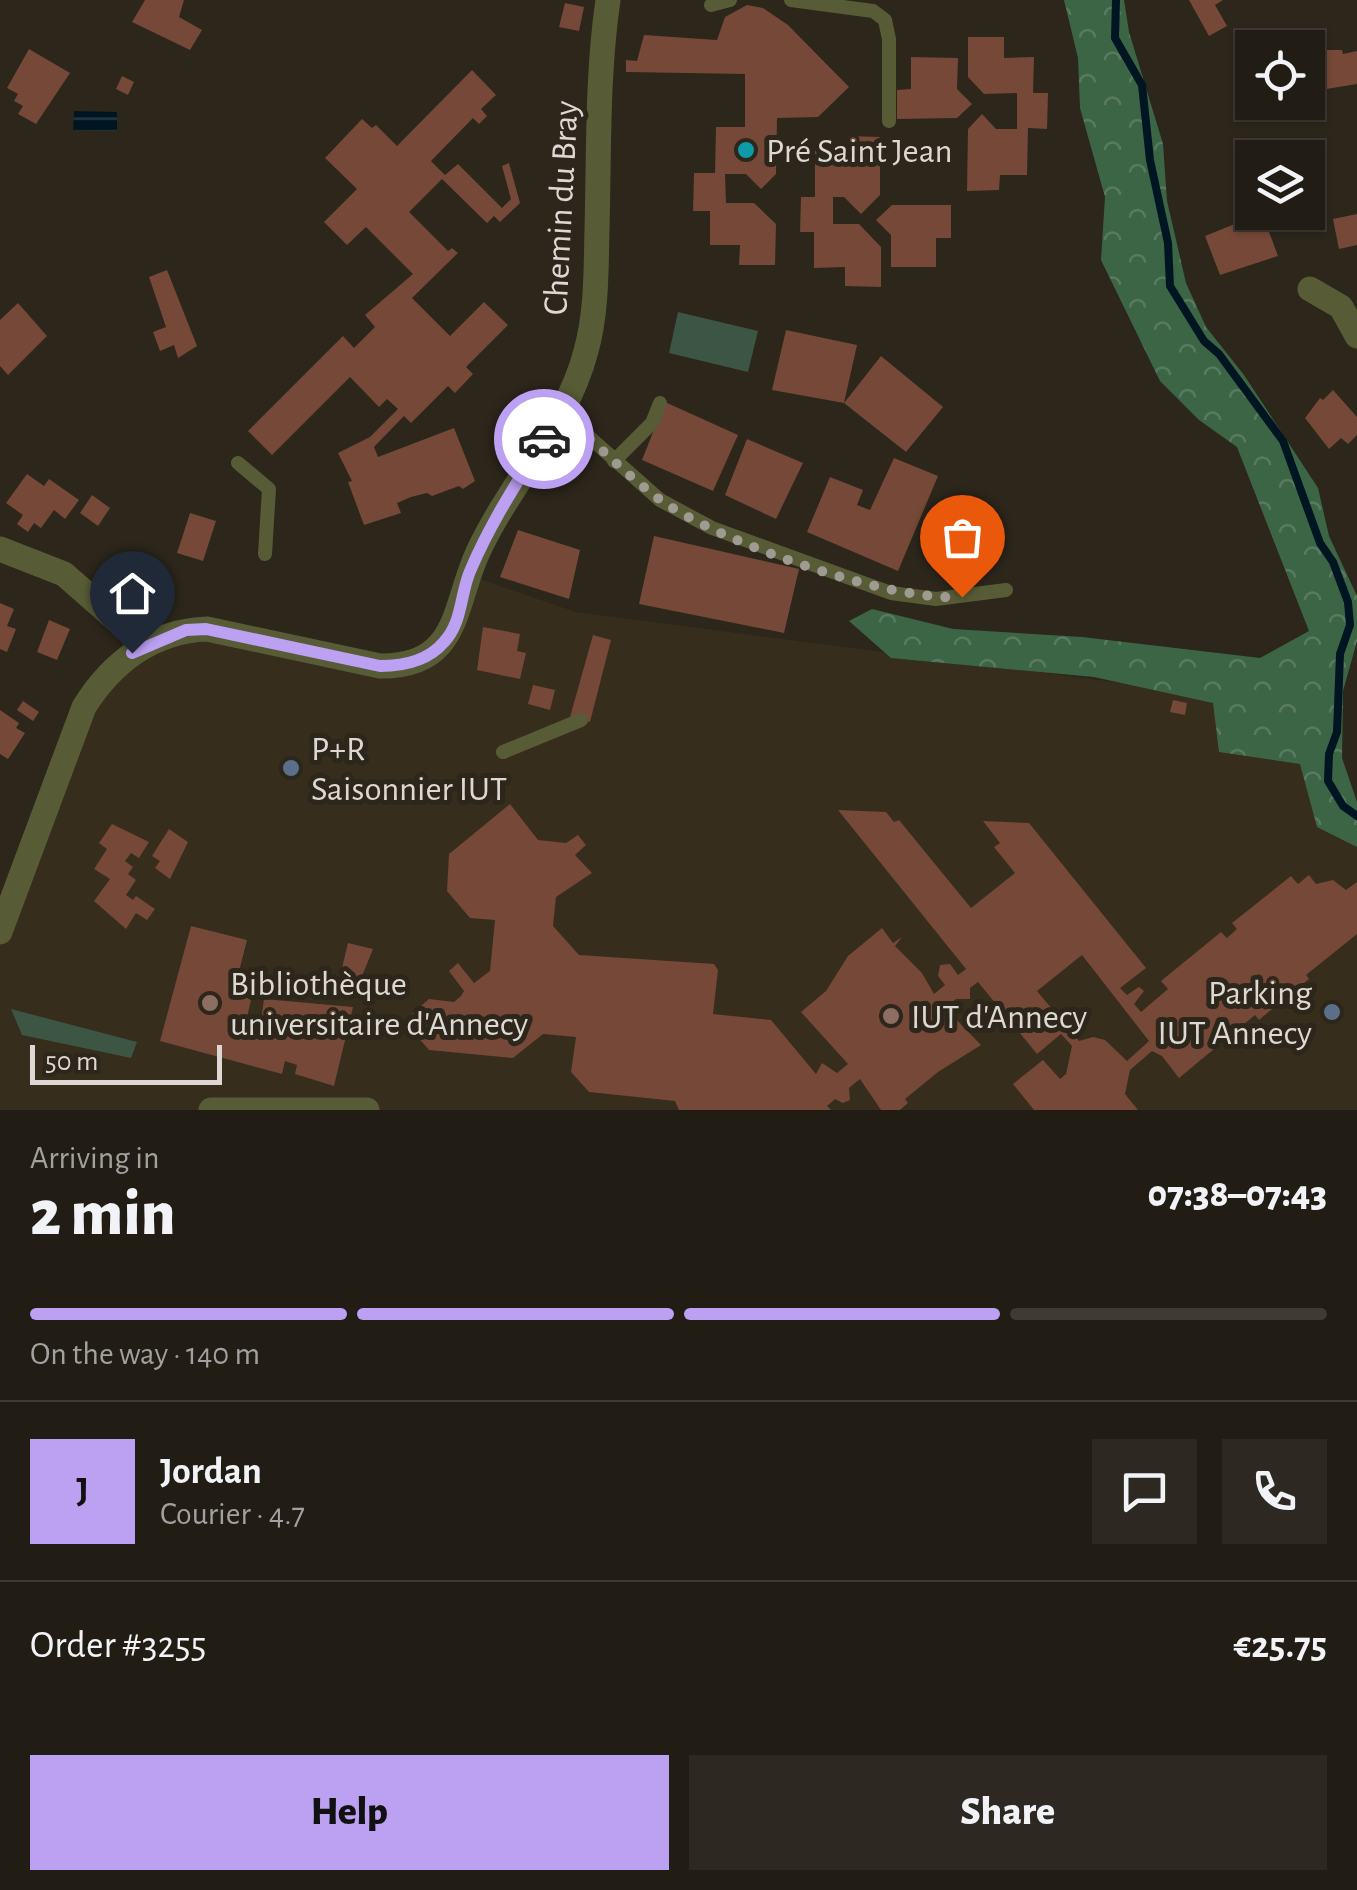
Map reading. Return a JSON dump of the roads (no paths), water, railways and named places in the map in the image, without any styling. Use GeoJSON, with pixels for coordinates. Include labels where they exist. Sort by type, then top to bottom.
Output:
{"type":"FeatureCollection","features":[{"type":"Feature","properties":{"kind":"street","name":"Chemin du Bray"},"geometry":{"type":"LineString","coordinates":[[0,932],[107,675],[145,646],[186,630],[206,629],[380,666],[404,666],[445,642],[459,617],[468,574],[481,546],[561,412],[587,349],[595,299],[601,79],[608,0]]}},
{"type":"Feature","properties":{"kind":"street"},"geometry":{"type":"LineString","coordinates":[[1310,289],[1341,307],[1357,336]]}},
{"type":"Feature","properties":{"kind":"street"},"geometry":{"type":"LineString","coordinates":[[0,549],[64,574],[145,646]]}},
{"type":"Feature","properties":{"kind":"street"},"geometry":{"type":"LineString","coordinates":[[211,1110],[367,1110]]}},
{"type":"Feature","properties":{"kind":"lane"},"geometry":{"type":"LineString","coordinates":[[711,6],[730,0]]}},
{"type":"Feature","properties":{"kind":"lane"},"geometry":{"type":"LineString","coordinates":[[792,0],[873,11],[885,20],[890,39],[889,121]]}},
{"type":"Feature","properties":{"kind":"lane"},"geometry":{"type":"LineString","coordinates":[[614,461],[652,423],[660,403]]}},
{"type":"Feature","properties":{"kind":"lane"},"geometry":{"type":"LineString","coordinates":[[561,412],[660,500],[712,528],[891,593],[936,599],[1006,590]]}},
{"type":"Feature","properties":{"kind":"lane"},"geometry":{"type":"LineString","coordinates":[[238,463],[269,489],[265,554]]}},
{"type":"Feature","properties":{"kind":"lane"},"geometry":{"type":"LineString","coordinates":[[503,752],[581,720]]}},
{"type":"Feature","properties":{"kind":"water"},"geometry":{"type":"Polygon","coordinates":[[[74,111],[117,112],[117,131],[73,130],[74,111]]]}},
{"type":"Feature","properties":{"kind":"waterway"},"geometry":{"type":"LineString","coordinates":[[1116,0],[1115,38],[1142,85],[1150,160],[1168,243],[1170,286],[1204,341],[1219,354],[1283,441],[1320,543],[1333,562],[1348,602],[1350,625],[1340,654],[1337,732],[1329,754],[1328,781],[1343,806],[1357,816]]}},
{"type":"Feature","properties":{"kind":"place","name":"Pré Saint Jean"},"geometry":{"type":"Point","coordinates":[746,150]}},
{"type":"Feature","properties":{"kind":"place","name":"P+R Saisonnier IUT"},"geometry":{"type":"Point","coordinates":[291,768]}},
{"type":"Feature","properties":{"kind":"place","name":"Bibliothèque universitaire d'Annecy"},"geometry":{"type":"Point","coordinates":[210,1003]}},
{"type":"Feature","properties":{"kind":"place","name":"Parking IUT Annecy"},"geometry":{"type":"Point","coordinates":[1332,1012]}},
{"type":"Feature","properties":{"kind":"place","name":"IUT d'Annecy"},"geometry":{"type":"Point","coordinates":[891,1016]}}]}
